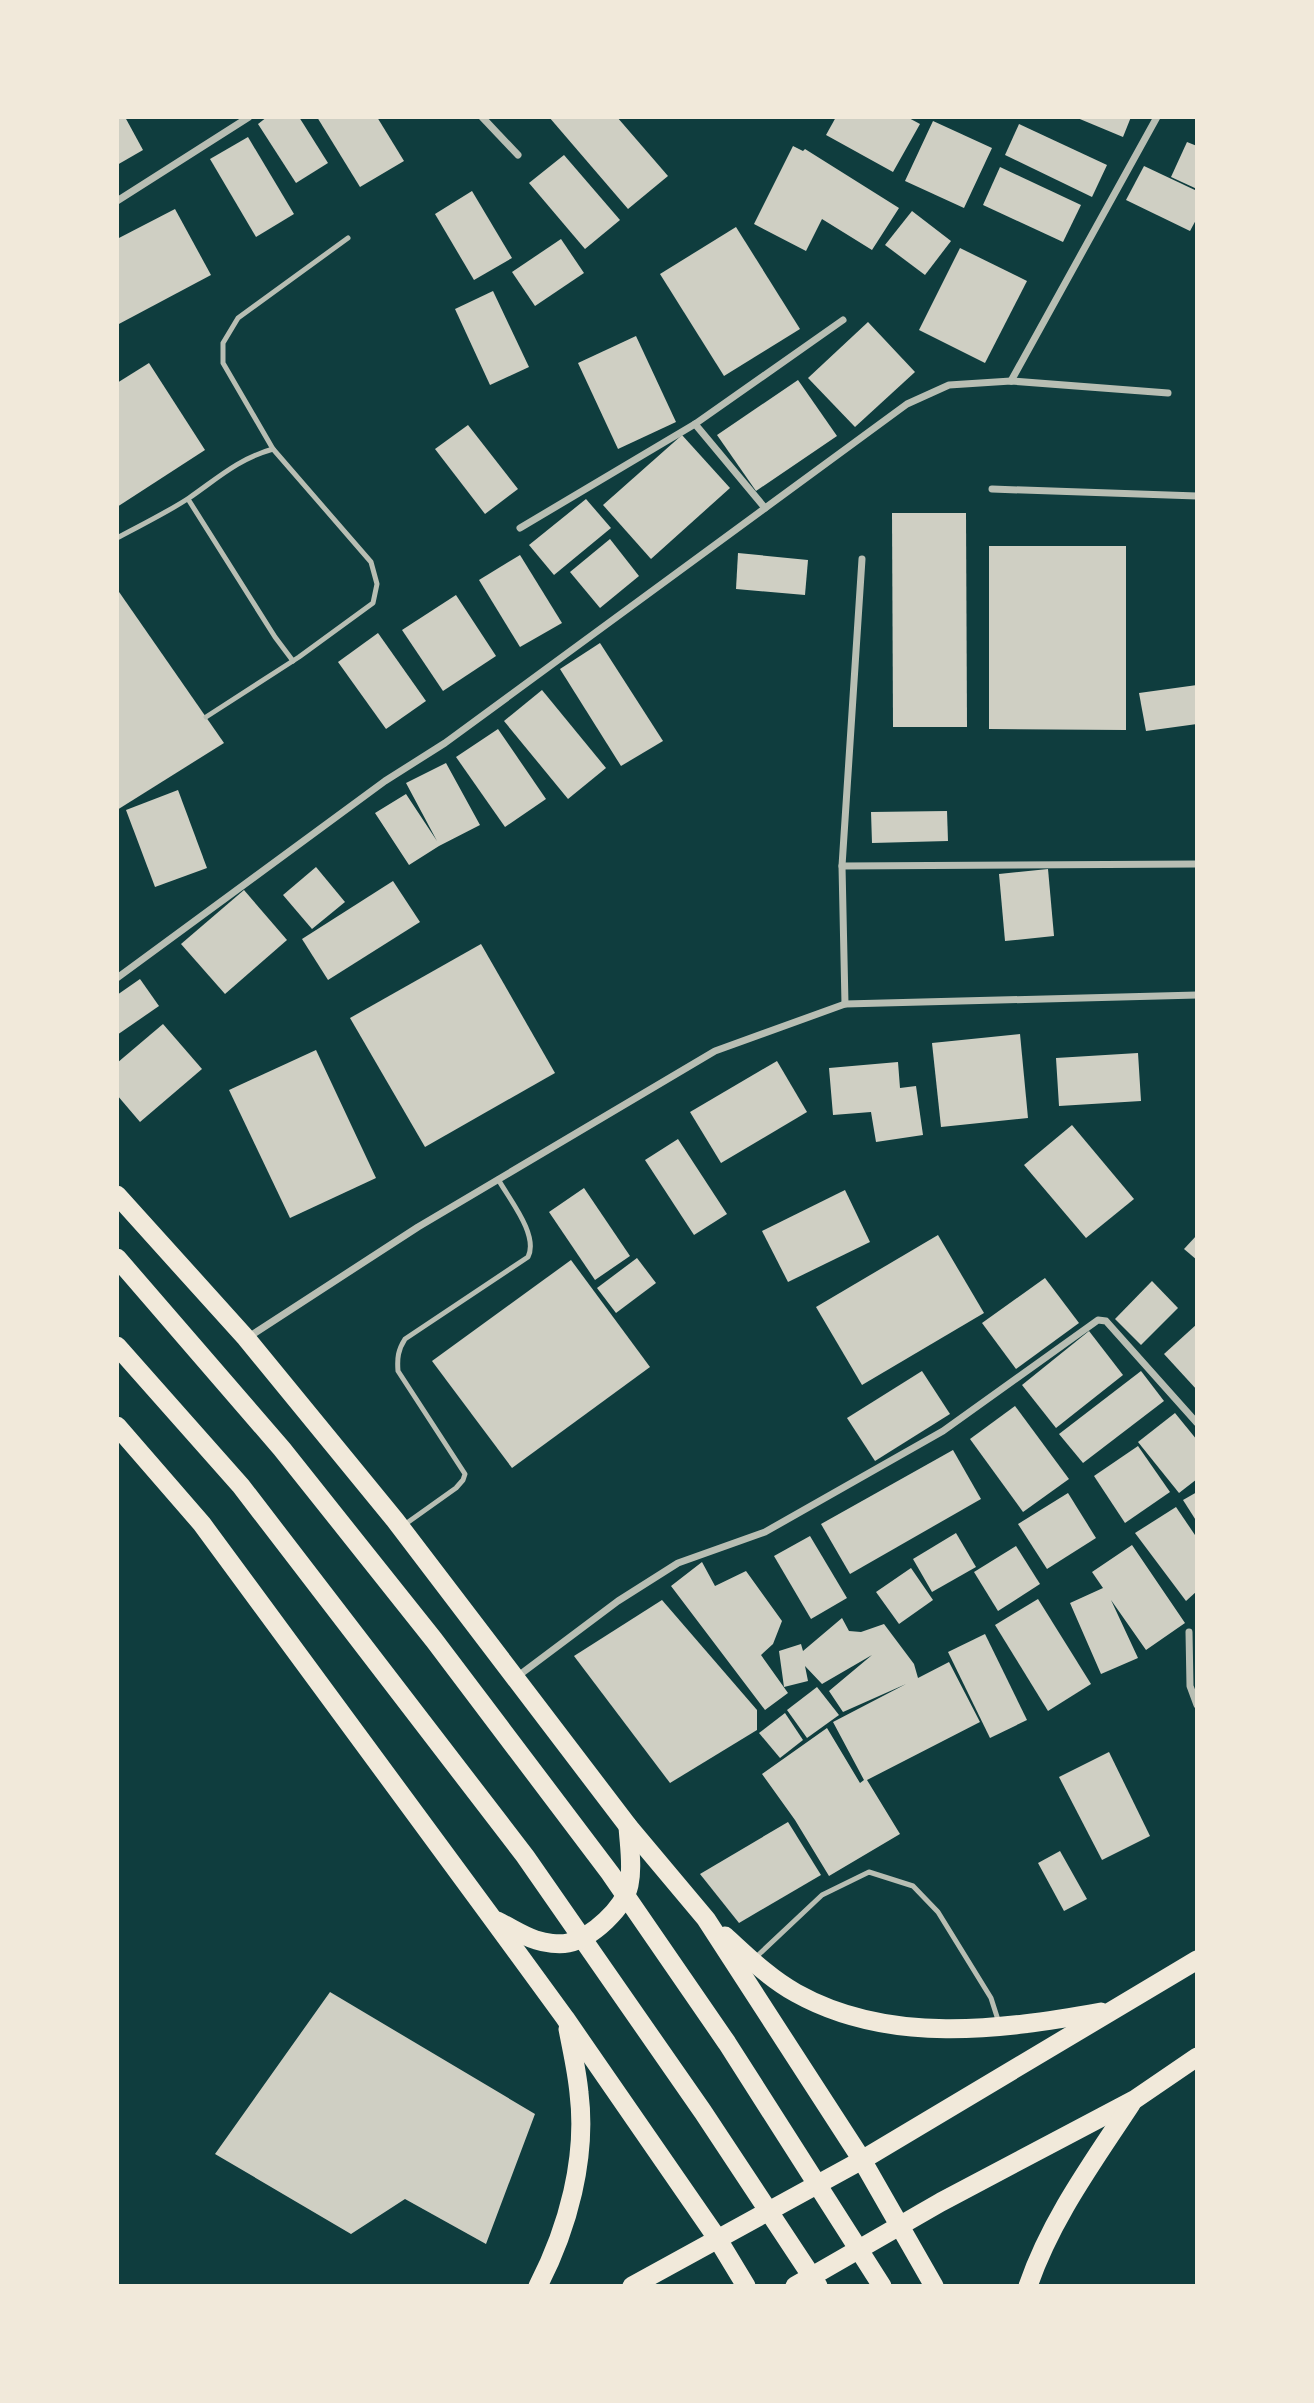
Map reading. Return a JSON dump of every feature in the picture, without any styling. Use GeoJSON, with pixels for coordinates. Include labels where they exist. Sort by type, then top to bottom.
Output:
{"type":"FeatureCollection","features":[{"type":"Feature","properties":{"kind":"highway"},"geometry":{"type":"LineString","coordinates":[[117,1195],[246,1338],[401,1527],[628,1826],[706,1919],[862,2160],[934,2286]]}},
{"type":"Feature","properties":{"kind":"highway"},"geometry":{"type":"LineString","coordinates":[[117,1258],[282,1449],[434,1640],[610,1873],[727,2043],[882,2286]]}},
{"type":"Feature","properties":{"kind":"highway"},"geometry":{"type":"LineString","coordinates":[[117,1346],[241,1486],[525,1856],[703,2112],[818,2286]]}},
{"type":"Feature","properties":{"kind":"highway"},"geometry":{"type":"LineString","coordinates":[[117,1426],[202,1524],[492,1918],[565,2018],[717,2238],[746,2286]]}},
{"type":"Feature","properties":{"kind":"highway"},"geometry":{"type":"LineString","coordinates":[[492,1918],[536,1940],[568,1944],[584,1936],[610,1918],[622,1903],[629,1887],[631,1868],[628,1826]]}},
{"type":"Feature","properties":{"kind":"highway"},"geometry":{"type":"LineString","coordinates":[[706,1919],[752,1961],[793,1992],[815,2003],[901,2026],[1001,2028],[1116,2010]]}},
{"type":"Feature","properties":{"kind":"highway"},"geometry":{"type":"LineString","coordinates":[[632,2286],[862,2160],[1197,1960]]}},
{"type":"Feature","properties":{"kind":"highway"},"geometry":{"type":"LineString","coordinates":[[538,2286],[558,2244],[578,2159],[581,2125],[579,2094],[565,2018]]}},
{"type":"Feature","properties":{"kind":"highway"},"geometry":{"type":"LineString","coordinates":[[795,2286],[900,2225],[1134,2100],[1197,2057]]}},
{"type":"Feature","properties":{"kind":"highway"},"geometry":{"type":"LineString","coordinates":[[1028,2286],[1049,2235],[1077,2186],[1134,2100]]}},
{"type":"Feature","properties":{"kind":"street"},"geometry":{"type":"LineString","coordinates":[[117,201],[249,117]]}},
{"type":"Feature","properties":{"kind":"street"},"geometry":{"type":"LineString","coordinates":[[482,117],[518,155]]}},
{"type":"Feature","properties":{"kind":"street"},"geometry":{"type":"LineString","coordinates":[[1011,381],[1157,117]]}},
{"type":"Feature","properties":{"kind":"street"},"geometry":{"type":"LineString","coordinates":[[520,528],[695,424],[843,320]]}},
{"type":"Feature","properties":{"kind":"street"},"geometry":{"type":"LineString","coordinates":[[117,978],[385,781],[445,743],[907,404],[949,384],[1011,381],[1168,393]]}},
{"type":"Feature","properties":{"kind":"street"},"geometry":{"type":"LineString","coordinates":[[695,424],[765,508]]}},
{"type":"Feature","properties":{"kind":"street"},"geometry":{"type":"LineString","coordinates":[[992,489],[1197,496]]}},
{"type":"Feature","properties":{"kind":"street"},"geometry":{"type":"LineString","coordinates":[[845,1004],[842,866],[862,559]]}},
{"type":"Feature","properties":{"kind":"street"},"geometry":{"type":"LineString","coordinates":[[842,866],[1197,864]]}},
{"type":"Feature","properties":{"kind":"street"},"geometry":{"type":"LineString","coordinates":[[246,1338],[418,1227],[715,1051],[845,1004],[1197,995]]}},
{"type":"Feature","properties":{"kind":"street"},"geometry":{"type":"LineString","coordinates":[[515,1678],[618,1601],[678,1563],[765,1532],[943,1431],[1098,1320],[1106,1321],[1197,1423]]}},
{"type":"Feature","properties":{"kind":"street"},"geometry":{"type":"LineString","coordinates":[[1189,1632],[1190,1686],[1197,1704]]}},
{"type":"Feature","properties":{"kind":"lane"},"geometry":{"type":"LineString","coordinates":[[206,717],[293,661],[373,603],[377,584],[371,562],[273,449],[223,363],[223,343],[237,318],[348,238]]}},
{"type":"Feature","properties":{"kind":"lane"},"geometry":{"type":"LineString","coordinates":[[117,538],[188,499],[232,466],[254,454],[273,449]]}},
{"type":"Feature","properties":{"kind":"lane"},"geometry":{"type":"LineString","coordinates":[[188,499],[293,661]]}},
{"type":"Feature","properties":{"kind":"lane"},"geometry":{"type":"LineString","coordinates":[[401,1527],[456,1488],[465,1474],[398,1371],[400,1347],[405,1339],[528,1257],[531,1252],[531,1238],[498,1179]]}},
{"type":"Feature","properties":{"kind":"lane"},"geometry":{"type":"LineString","coordinates":[[752,1961],[822,1895],[869,1872],[913,1886],[938,1912],[991,1998],[1001,2028]]}},
{"type":"Feature","properties":{"kind":"building"},"geometry":{"type":"Polygon","coordinates":[[[117,117],[125,117],[143,150],[117,165],[117,117]]]}},
{"type":"Feature","properties":{"kind":"building"},"geometry":{"type":"Polygon","coordinates":[[[267,117],[299,117],[328,163],[296,183],[258,124],[267,117]]]}},
{"type":"Feature","properties":{"kind":"building"},"geometry":{"type":"Polygon","coordinates":[[[317,117],[377,117],[404,161],[360,187],[317,117]]]}},
{"type":"Feature","properties":{"kind":"building"},"geometry":{"type":"Polygon","coordinates":[[[549,117],[617,117],[668,176],[628,209],[549,117]]]}},
{"type":"Feature","properties":{"kind":"building"},"geometry":{"type":"Polygon","coordinates":[[[836,117],[907,117],[920,124],[893,172],[826,135],[836,117]]]}},
{"type":"Feature","properties":{"kind":"building"},"geometry":{"type":"Polygon","coordinates":[[[1075,117],[1131,117],[1123,137],[1075,117]]]}},
{"type":"Feature","properties":{"kind":"building"},"geometry":{"type":"Polygon","coordinates":[[[933,121],[992,148],[964,208],[905,181],[933,121]]]}},
{"type":"Feature","properties":{"kind":"building"},"geometry":{"type":"Polygon","coordinates":[[[1019,124],[1107,165],[1092,197],[1005,155],[1019,124]]]}},
{"type":"Feature","properties":{"kind":"building"},"geometry":{"type":"Polygon","coordinates":[[[248,137],[294,214],[256,237],[210,159],[248,137]]]}},
{"type":"Feature","properties":{"kind":"building"},"geometry":{"type":"Polygon","coordinates":[[[1187,142],[1197,146],[1197,189],[1171,177],[1187,142]]]}},
{"type":"Feature","properties":{"kind":"building"},"geometry":{"type":"Polygon","coordinates":[[[793,146],[803,151],[805,149],[899,208],[872,250],[822,219],[806,251],[754,224],[793,146]]]}},
{"type":"Feature","properties":{"kind":"building"},"geometry":{"type":"Polygon","coordinates":[[[564,155],[620,220],[585,249],[529,183],[564,155]]]}},
{"type":"Feature","properties":{"kind":"building"},"geometry":{"type":"Polygon","coordinates":[[[1144,166],[1197,191],[1197,218],[1190,231],[1126,200],[1144,166]]]}},
{"type":"Feature","properties":{"kind":"building"},"geometry":{"type":"Polygon","coordinates":[[[1000,167],[1081,205],[1063,242],[983,205],[1000,167]]]}},
{"type":"Feature","properties":{"kind":"building"},"geometry":{"type":"Polygon","coordinates":[[[472,191],[512,258],[474,280],[435,214],[472,191]]]}},
{"type":"Feature","properties":{"kind":"building"},"geometry":{"type":"Polygon","coordinates":[[[175,209],[211,275],[117,325],[117,239],[175,209]]]}},
{"type":"Feature","properties":{"kind":"building"},"geometry":{"type":"Polygon","coordinates":[[[912,211],[951,241],[925,275],[885,245],[912,211]]]}},
{"type":"Feature","properties":{"kind":"building"},"geometry":{"type":"Polygon","coordinates":[[[736,227],[800,329],[724,376],[660,274],[736,227]]]}},
{"type":"Feature","properties":{"kind":"building"},"geometry":{"type":"Polygon","coordinates":[[[561,239],[584,273],[535,306],[512,272],[561,239]]]}},
{"type":"Feature","properties":{"kind":"building"},"geometry":{"type":"Polygon","coordinates":[[[960,248],[1027,281],[985,363],[919,330],[960,248]]]}},
{"type":"Feature","properties":{"kind":"building"},"geometry":{"type":"Polygon","coordinates":[[[493,291],[529,367],[490,385],[455,309],[493,291]]]}},
{"type":"Feature","properties":{"kind":"building"},"geometry":{"type":"Polygon","coordinates":[[[868,322],[915,372],[855,427],[808,378],[868,322]]]}},
{"type":"Feature","properties":{"kind":"building"},"geometry":{"type":"Polygon","coordinates":[[[636,336],[676,422],[618,449],[578,363],[636,336]]]}},
{"type":"Feature","properties":{"kind":"building"},"geometry":{"type":"Polygon","coordinates":[[[149,363],[205,450],[117,507],[117,383],[149,363]]]}},
{"type":"Feature","properties":{"kind":"building"},"geometry":{"type":"Polygon","coordinates":[[[798,380],[837,436],[756,491],[717,435],[798,380]]]}},
{"type":"Feature","properties":{"kind":"building"},"geometry":{"type":"Polygon","coordinates":[[[468,425],[518,489],[485,514],[435,449],[468,425]]]}},
{"type":"Feature","properties":{"kind":"building"},"geometry":{"type":"Polygon","coordinates":[[[682,435],[730,488],[651,559],[603,505],[682,435]]]}},
{"type":"Feature","properties":{"kind":"building"},"geometry":{"type":"Polygon","coordinates":[[[586,499],[611,528],[554,575],[529,545],[586,499]]]}},
{"type":"Feature","properties":{"kind":"building"},"geometry":{"type":"Polygon","coordinates":[[[892,513],[966,513],[967,727],[893,727],[892,513]]]}},
{"type":"Feature","properties":{"kind":"building"},"geometry":{"type":"Polygon","coordinates":[[[610,539],[639,576],[600,608],[570,572],[610,539]]]}},
{"type":"Feature","properties":{"kind":"building"},"geometry":{"type":"Polygon","coordinates":[[[989,546],[1126,546],[1126,730],[989,729],[989,546]]]}},
{"type":"Feature","properties":{"kind":"building"},"geometry":{"type":"Polygon","coordinates":[[[738,553],[808,560],[805,595],[736,589],[738,553]]]}},
{"type":"Feature","properties":{"kind":"building"},"geometry":{"type":"Polygon","coordinates":[[[520,555],[562,623],[520,647],[479,580],[520,555]]]}},
{"type":"Feature","properties":{"kind":"building"},"geometry":{"type":"Polygon","coordinates":[[[117,589],[224,743],[117,810],[117,589]]]}},
{"type":"Feature","properties":{"kind":"building"},"geometry":{"type":"Polygon","coordinates":[[[456,595],[496,656],[443,691],[402,630],[456,595]]]}},
{"type":"Feature","properties":{"kind":"building"},"geometry":{"type":"Polygon","coordinates":[[[378,633],[426,701],[386,729],[338,662],[378,633]]]}},
{"type":"Feature","properties":{"kind":"building"},"geometry":{"type":"Polygon","coordinates":[[[600,643],[663,741],[621,766],[560,669],[600,643]]]}},
{"type":"Feature","properties":{"kind":"building"},"geometry":{"type":"Polygon","coordinates":[[[1197,685],[1197,724],[1146,731],[1139,693],[1197,685]]]}},
{"type":"Feature","properties":{"kind":"building"},"geometry":{"type":"Polygon","coordinates":[[[542,690],[606,768],[568,799],[504,721],[542,690]]]}},
{"type":"Feature","properties":{"kind":"building"},"geometry":{"type":"Polygon","coordinates":[[[498,729],[546,799],[505,827],[456,757],[498,729]]]}},
{"type":"Feature","properties":{"kind":"building"},"geometry":{"type":"Polygon","coordinates":[[[446,763],[480,825],[409,865],[375,813],[406,794],[437,841],[406,783],[446,763]]]}},
{"type":"Feature","properties":{"kind":"building"},"geometry":{"type":"Polygon","coordinates":[[[178,790],[207,868],[155,887],[126,810],[178,790]]]}},
{"type":"Feature","properties":{"kind":"building"},"geometry":{"type":"Polygon","coordinates":[[[947,811],[948,841],[872,843],[871,812],[947,811]]]}},
{"type":"Feature","properties":{"kind":"building"},"geometry":{"type":"Polygon","coordinates":[[[316,867],[345,902],[312,929],[283,895],[316,867]]]}},
{"type":"Feature","properties":{"kind":"building"},"geometry":{"type":"Polygon","coordinates":[[[1048,869],[1054,936],[1005,941],[999,874],[1048,869]]]}},
{"type":"Feature","properties":{"kind":"building"},"geometry":{"type":"Polygon","coordinates":[[[393,881],[420,922],[328,980],[302,939],[393,881]]]}},
{"type":"Feature","properties":{"kind":"building"},"geometry":{"type":"Polygon","coordinates":[[[244,890],[287,940],[225,994],[181,944],[244,890]]]}},
{"type":"Feature","properties":{"kind":"building"},"geometry":{"type":"Polygon","coordinates":[[[481,944],[555,1073],[425,1147],[350,1018],[481,944]]]}},
{"type":"Feature","properties":{"kind":"building"},"geometry":{"type":"Polygon","coordinates":[[[140,979],[159,1006],[117,1035],[117,995],[140,979]]]}},
{"type":"Feature","properties":{"kind":"building"},"geometry":{"type":"Polygon","coordinates":[[[163,1024],[202,1069],[140,1122],[117,1095],[117,1063],[163,1024]]]}},
{"type":"Feature","properties":{"kind":"building"},"geometry":{"type":"Polygon","coordinates":[[[1020,1034],[1028,1118],[941,1127],[932,1043],[1020,1034]]]}},
{"type":"Feature","properties":{"kind":"building"},"geometry":{"type":"Polygon","coordinates":[[[316,1050],[376,1178],[290,1218],[229,1090],[316,1050]]]}},
{"type":"Feature","properties":{"kind":"building"},"geometry":{"type":"Polygon","coordinates":[[[1138,1053],[1141,1101],[1059,1106],[1056,1058],[1138,1053]]]}},
{"type":"Feature","properties":{"kind":"building"},"geometry":{"type":"Polygon","coordinates":[[[777,1061],[807,1112],[721,1163],[690,1112],[777,1061]]]}},
{"type":"Feature","properties":{"kind":"building"},"geometry":{"type":"Polygon","coordinates":[[[898,1062],[900,1088],[916,1086],[923,1135],[876,1142],[871,1112],[833,1115],[829,1068],[898,1062]]]}},
{"type":"Feature","properties":{"kind":"building"},"geometry":{"type":"Polygon","coordinates":[[[1072,1125],[1134,1199],[1086,1238],[1024,1165],[1072,1125]]]}},
{"type":"Feature","properties":{"kind":"building"},"geometry":{"type":"Polygon","coordinates":[[[678,1139],[727,1214],[694,1235],[645,1160],[678,1139]]]}},
{"type":"Feature","properties":{"kind":"building"},"geometry":{"type":"Polygon","coordinates":[[[584,1188],[630,1256],[595,1280],[549,1212],[584,1188]]]}},
{"type":"Feature","properties":{"kind":"building"},"geometry":{"type":"Polygon","coordinates":[[[845,1190],[870,1242],[788,1282],[762,1231],[845,1190]]]}},
{"type":"Feature","properties":{"kind":"building"},"geometry":{"type":"Polygon","coordinates":[[[938,1235],[984,1313],[862,1385],[816,1307],[938,1235]]]}},
{"type":"Feature","properties":{"kind":"building"},"geometry":{"type":"Polygon","coordinates":[[[1197,1235],[1197,1260],[1184,1249],[1197,1235]]]}},
{"type":"Feature","properties":{"kind":"building"},"geometry":{"type":"Polygon","coordinates":[[[637,1258],[656,1283],[616,1313],[597,1288],[637,1258]]]}},
{"type":"Feature","properties":{"kind":"building"},"geometry":{"type":"Polygon","coordinates":[[[571,1260],[650,1367],[512,1468],[432,1361],[571,1260]]]}},
{"type":"Feature","properties":{"kind":"building"},"geometry":{"type":"Polygon","coordinates":[[[1045,1278],[1079,1323],[1016,1369],[982,1323],[1045,1278]]]}},
{"type":"Feature","properties":{"kind":"building"},"geometry":{"type":"Polygon","coordinates":[[[1152,1281],[1178,1308],[1141,1345],[1115,1319],[1152,1281]]]}},
{"type":"Feature","properties":{"kind":"building"},"geometry":{"type":"Polygon","coordinates":[[[1197,1324],[1197,1390],[1164,1354],[1197,1324]]]}},
{"type":"Feature","properties":{"kind":"building"},"geometry":{"type":"Polygon","coordinates":[[[1089,1331],[1123,1375],[1056,1428],[1022,1385],[1089,1331]]]}},
{"type":"Feature","properties":{"kind":"building"},"geometry":{"type":"Polygon","coordinates":[[[922,1371],[950,1414],[875,1461],[847,1418],[922,1371]]]}},
{"type":"Feature","properties":{"kind":"building"},"geometry":{"type":"Polygon","coordinates":[[[1141,1371],[1164,1401],[1083,1463],[1059,1434],[1141,1371]]]}},
{"type":"Feature","properties":{"kind":"building"},"geometry":{"type":"Polygon","coordinates":[[[1015,1406],[1069,1479],[1023,1512],[970,1439],[1015,1406]]]}},
{"type":"Feature","properties":{"kind":"building"},"geometry":{"type":"Polygon","coordinates":[[[1175,1413],[1197,1440],[1197,1479],[1179,1493],[1138,1442],[1175,1413]]]}},
{"type":"Feature","properties":{"kind":"building"},"geometry":{"type":"Polygon","coordinates":[[[1138,1446],[1170,1492],[1125,1523],[1094,1476],[1138,1446]]]}},
{"type":"Feature","properties":{"kind":"building"},"geometry":{"type":"Polygon","coordinates":[[[953,1450],[981,1499],[850,1574],[821,1524],[953,1450]]]}},
{"type":"Feature","properties":{"kind":"building"},"geometry":{"type":"Polygon","coordinates":[[[1197,1492],[1197,1522],[1183,1500],[1197,1492]]]}},
{"type":"Feature","properties":{"kind":"building"},"geometry":{"type":"Polygon","coordinates":[[[1068,1493],[1096,1538],[1047,1569],[1018,1524],[1068,1493]]]}},
{"type":"Feature","properties":{"kind":"building"},"geometry":{"type":"Polygon","coordinates":[[[1176,1507],[1197,1538],[1197,1591],[1186,1601],[1135,1533],[1176,1507]]]}},
{"type":"Feature","properties":{"kind":"building"},"geometry":{"type":"Polygon","coordinates":[[[956,1533],[976,1567],[932,1592],[913,1559],[956,1533]]]}},
{"type":"Feature","properties":{"kind":"building"},"geometry":{"type":"Polygon","coordinates":[[[810,1536],[847,1598],[811,1619],[774,1556],[810,1536]]]}},
{"type":"Feature","properties":{"kind":"building"},"geometry":{"type":"Polygon","coordinates":[[[1132,1545],[1185,1623],[1146,1650],[1111,1600],[1138,1658],[1101,1674],[1070,1603],[1103,1588],[1092,1572],[1132,1545]]]}},
{"type":"Feature","properties":{"kind":"building"},"geometry":{"type":"Polygon","coordinates":[[[1016,1546],[1040,1584],[998,1611],[974,1572],[1016,1546]]]}},
{"type":"Feature","properties":{"kind":"building"},"geometry":{"type":"Polygon","coordinates":[[[702,1562],[715,1586],[746,1571],[782,1621],[773,1644],[761,1655],[788,1693],[765,1710],[671,1586],[702,1562]]]}},
{"type":"Feature","properties":{"kind":"building"},"geometry":{"type":"Polygon","coordinates":[[[911,1568],[933,1600],[899,1624],[876,1592],[911,1568]]]}},
{"type":"Feature","properties":{"kind":"building"},"geometry":{"type":"Polygon","coordinates":[[[1038,1599],[1091,1684],[1048,1711],[995,1625],[1038,1599]]]}},
{"type":"Feature","properties":{"kind":"building"},"geometry":{"type":"Polygon","coordinates":[[[662,1600],[757,1710],[757,1730],[670,1783],[574,1656],[662,1600]]]}},
{"type":"Feature","properties":{"kind":"building"},"geometry":{"type":"Polygon","coordinates":[[[842,1618],[849,1631],[861,1632],[884,1624],[914,1664],[918,1678],[949,1662],[980,1722],[867,1780],[900,1834],[829,1876],[795,1820],[762,1774],[827,1728],[860,1783],[864,1780],[833,1722],[906,1684],[843,1712],[829,1691],[872,1655],[822,1684],[805,1666],[808,1681],[784,1687],[779,1651],[801,1644],[803,1651],[842,1618]]]}},
{"type":"Feature","properties":{"kind":"building"},"geometry":{"type":"Polygon","coordinates":[[[985,1634],[1027,1720],[990,1738],[948,1652],[985,1634]]]}},
{"type":"Feature","properties":{"kind":"building"},"geometry":{"type":"Polygon","coordinates":[[[817,1687],[839,1715],[807,1738],[787,1710],[817,1687]]]}},
{"type":"Feature","properties":{"kind":"building"},"geometry":{"type":"Polygon","coordinates":[[[785,1713],[803,1740],[780,1758],[759,1733],[785,1713]]]}},
{"type":"Feature","properties":{"kind":"building"},"geometry":{"type":"Polygon","coordinates":[[[1109,1752],[1150,1836],[1102,1860],[1059,1777],[1109,1752]]]}},
{"type":"Feature","properties":{"kind":"building"},"geometry":{"type":"Polygon","coordinates":[[[788,1822],[821,1875],[739,1923],[700,1874],[788,1822]]]}},
{"type":"Feature","properties":{"kind":"building"},"geometry":{"type":"Polygon","coordinates":[[[1060,1851],[1087,1899],[1064,1911],[1038,1863],[1060,1851]]]}},
{"type":"Feature","properties":{"kind":"building"},"geometry":{"type":"Polygon","coordinates":[[[330,1992],[535,2114],[486,2244],[405,2199],[351,2234],[215,2154],[330,1992]]]}}]}
